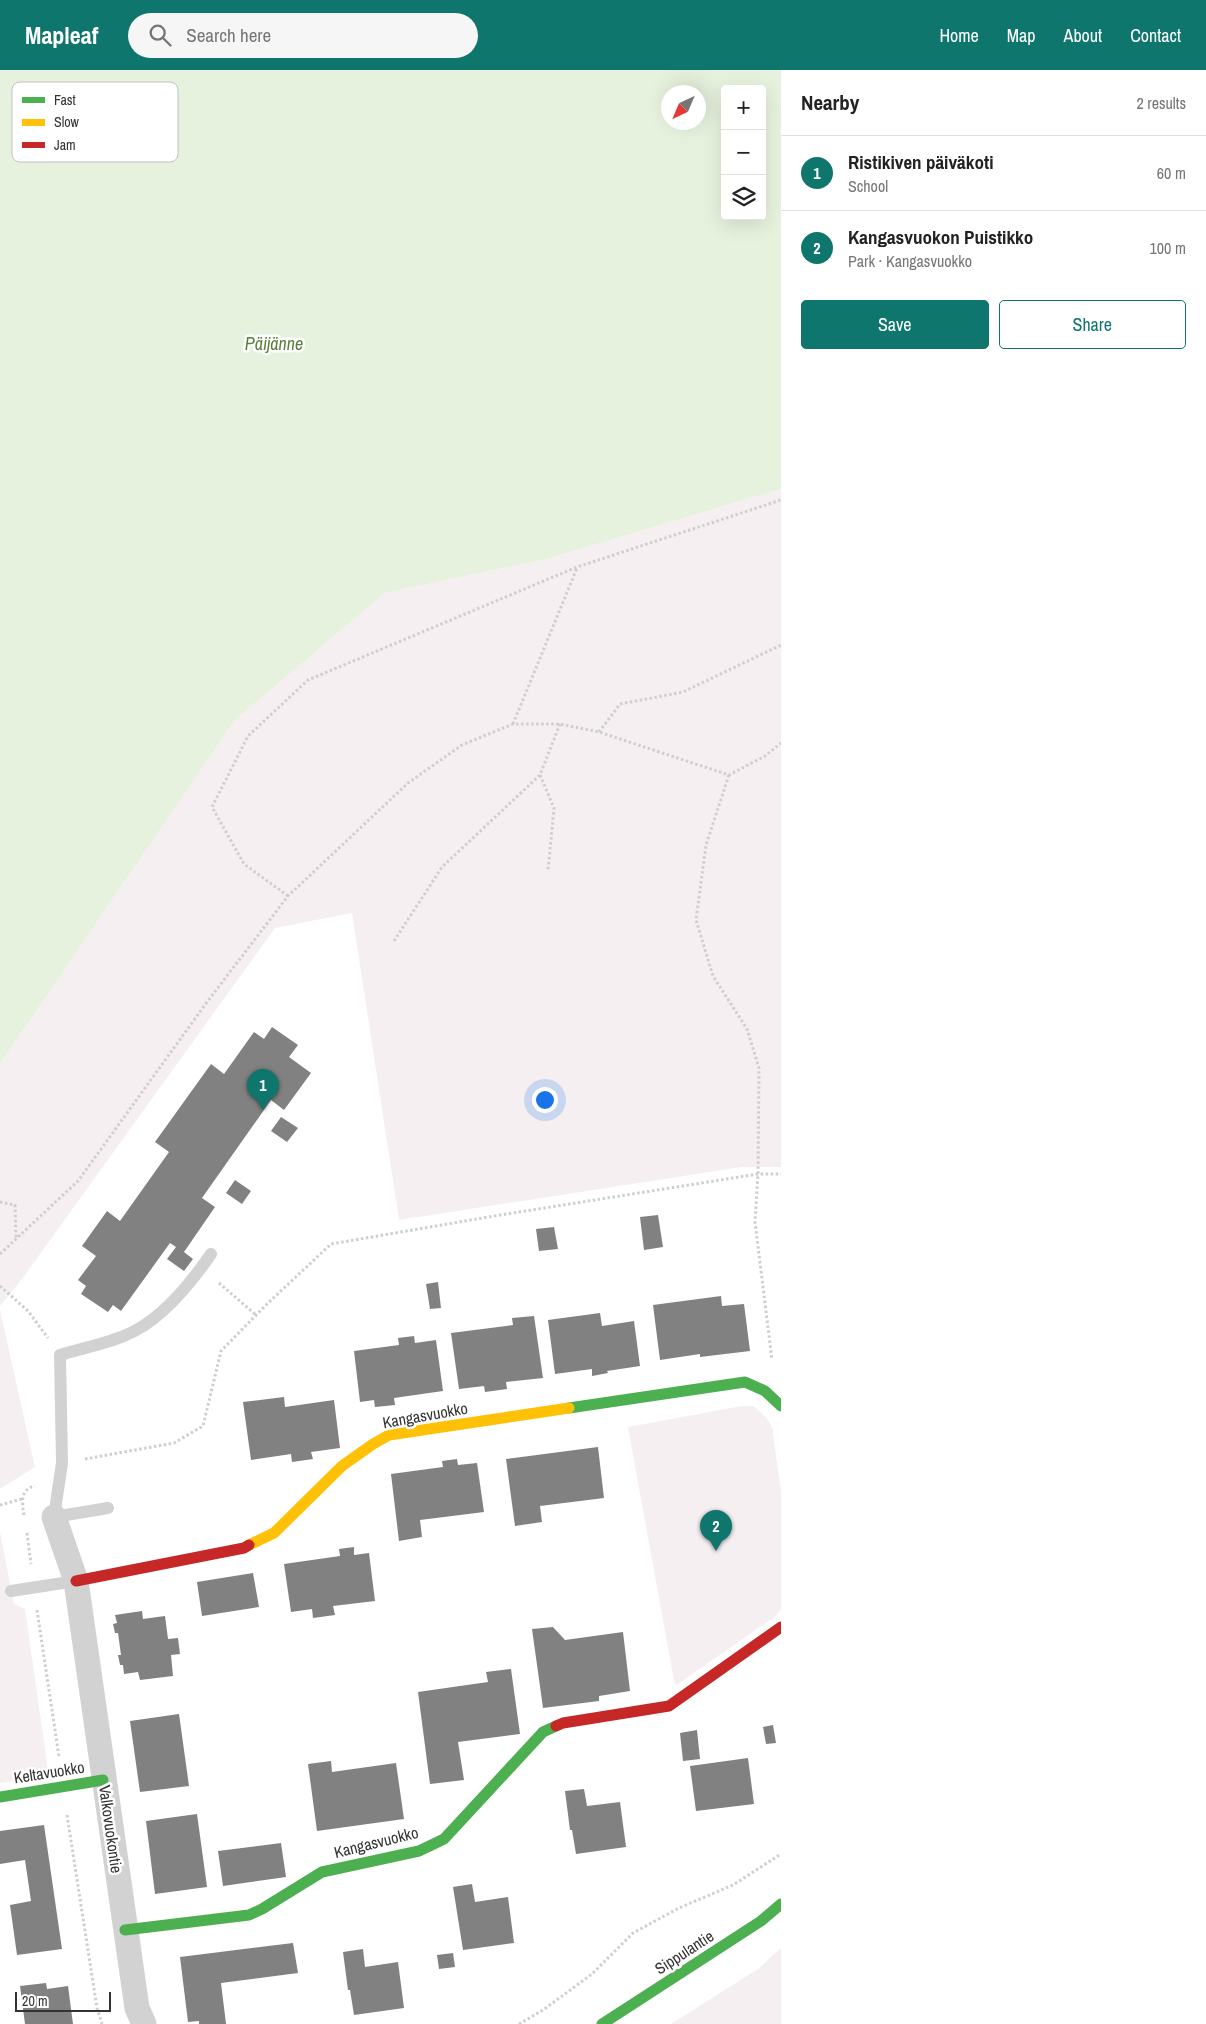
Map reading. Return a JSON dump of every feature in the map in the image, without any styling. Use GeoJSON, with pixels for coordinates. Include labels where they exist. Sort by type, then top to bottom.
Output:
{"type":"FeatureCollection","features":[{"type":"Feature","properties":{"kind":"street","name":"Kangasvuokko"},"geometry":{"type":"LineString","coordinates":[[76,1581],[244,1548],[274,1533],[355,1455],[372,1443],[389,1435],[745,1382],[762,1388],[779,1402]]}},
{"type":"Feature","properties":{"kind":"street","name":"Valkovuokontie"},"geometry":{"type":"LineString","coordinates":[[54,1517],[76,1581],[125,1930],[137,2008],[144,2024]]}},
{"type":"Feature","properties":{"kind":"street","name":"Kangasvuokko"},"geometry":{"type":"LineString","coordinates":[[125,1930],[249,1915],[322,1872],[419,1852],[444,1839],[543,1732],[563,1723],[669,1706],[781,1627]]}},
{"type":"Feature","properties":{"kind":"street","name":"Keltavuokko"},"geometry":{"type":"LineString","coordinates":[[0,1797],[103,1780]]}},
{"type":"Feature","properties":{"kind":"street","name":"Sippulantie"},"geometry":{"type":"LineString","coordinates":[[602,2024],[761,1921],[781,1904]]}},
{"type":"Feature","properties":{"kind":"lane"},"geometry":{"type":"LineString","coordinates":[[108,1508],[54,1517],[62,1463],[60,1355],[127,1335],[164,1311],[212,1254]]}},
{"type":"Feature","properties":{"kind":"lane"},"geometry":{"type":"LineString","coordinates":[[11,1592],[76,1581]]}},
{"type":"Feature","properties":{"kind":"path"},"geometry":{"type":"LineString","coordinates":[[288,896],[244,864],[212,807],[248,736],[308,680],[577,567],[781,500]]}},
{"type":"Feature","properties":{"kind":"path"},"geometry":{"type":"LineString","coordinates":[[513,724],[577,567]]}},
{"type":"Feature","properties":{"kind":"path"},"geometry":{"type":"LineString","coordinates":[[599,732],[620,704],[683,692],[781,645]]}},
{"type":"Feature","properties":{"kind":"path"},"geometry":{"type":"LineString","coordinates":[[0,1254],[78,1180],[207,1002],[288,896],[408,783],[462,745],[513,724],[560,724],[599,732],[729,775]]}},
{"type":"Feature","properties":{"kind":"path"},"geometry":{"type":"LineString","coordinates":[[394,941],[442,867],[540,775],[560,724]]}},
{"type":"Feature","properties":{"kind":"path"},"geometry":{"type":"LineString","coordinates":[[779,1402],[755,1222],[758,1174],[759,1068],[746,1029],[713,976],[696,920],[706,845],[729,775],[765,756],[781,743]]}},
{"type":"Feature","properties":{"kind":"path"},"geometry":{"type":"LineString","coordinates":[[540,775],[554,808],[548,871]]}},
{"type":"Feature","properties":{"kind":"path"},"geometry":{"type":"LineString","coordinates":[[62,1463],[174,1443],[203,1426],[221,1352],[256,1315],[331,1244],[504,1214],[758,1174],[781,1174]]}},
{"type":"Feature","properties":{"kind":"path"},"geometry":{"type":"LineString","coordinates":[[0,1202],[15,1205],[16,1240]]}},
{"type":"Feature","properties":{"kind":"path"},"geometry":{"type":"LineString","coordinates":[[201,1268],[256,1315]]}},
{"type":"Feature","properties":{"kind":"path"},"geometry":{"type":"LineString","coordinates":[[0,1286],[28,1311],[60,1355]]}},
{"type":"Feature","properties":{"kind":"path"},"geometry":{"type":"LineString","coordinates":[[24,1519],[22,1499],[25,1491],[31,1486],[58,1482]]}},
{"type":"Feature","properties":{"kind":"path"},"geometry":{"type":"LineString","coordinates":[[0,1505],[22,1499]]}},
{"type":"Feature","properties":{"kind":"path"},"geometry":{"type":"LineString","coordinates":[[26,1528],[96,2008],[102,2024]]}},
{"type":"Feature","properties":{"kind":"path"},"geometry":{"type":"LineString","coordinates":[[519,2024],[543,2010],[592,1974],[633,1932],[679,1908],[733,1885],[781,1854]]}},
{"type":"Feature","properties":{"kind":"shaded area"},"geometry":{"type":"Polygon","coordinates":[[[781,489],[781,1167],[742,1167],[399,1220],[352,913],[275,928],[22,1279],[0,1306],[0,1064],[235,720],[385,593],[547,559],[781,489]]]}},
{"type":"Feature","properties":{"kind":"shaded area"},"geometry":{"type":"Polygon","coordinates":[[[0,1310],[35,1467],[0,1489],[0,1310]]]}},
{"type":"Feature","properties":{"kind":"shaded area"},"geometry":{"type":"Polygon","coordinates":[[[742,1406],[753,1406],[765,1416],[772,1427],[781,1491],[781,1610],[776,1616],[675,1686],[628,1427],[742,1406]]]}},
{"type":"Feature","properties":{"kind":"shaded area"},"geometry":{"type":"Polygon","coordinates":[[[0,1532],[14,1604],[25,1609],[49,1777],[0,1783],[0,1532]]]}},
{"type":"Feature","properties":{"kind":"shaded area"},"geometry":{"type":"Polygon","coordinates":[[[781,1948],[781,2024],[671,2024],[758,1969],[781,1948]]]}},
{"type":"Feature","properties":{"kind":"water","name":"Päijänne"},"geometry":{"type":"Polygon","coordinates":[[[0,70],[781,70],[781,489],[547,559],[385,593],[235,720],[0,1064],[0,70]]]}},
{"type":"Feature","properties":{"kind":"building"},"geometry":{"type":"Polygon","coordinates":[[[272,1027],[298,1045],[289,1057],[311,1073],[284,1110],[271,1100],[202,1198],[215,1207],[184,1252],[193,1259],[184,1271],[167,1259],[176,1247],[170,1243],[121,1311],[113,1305],[108,1312],[81,1294],[86,1286],[78,1280],[96,1256],[82,1246],[107,1211],[120,1221],[169,1152],[155,1142],[211,1064],[224,1074],[254,1032],[264,1039],[272,1027]]]}},
{"type":"Feature","properties":{"kind":"building"},"geometry":{"type":"Polygon","coordinates":[[[281,1117],[298,1128],[287,1142],[271,1131],[281,1117]]]}},
{"type":"Feature","properties":{"kind":"building"},"geometry":{"type":"Polygon","coordinates":[[[235,1180],[251,1191],[242,1204],[226,1193],[235,1180]]]}},
{"type":"Feature","properties":{"kind":"building"},"geometry":{"type":"Polygon","coordinates":[[[658,1215],[663,1247],[644,1250],[640,1217],[658,1215]]]}},
{"type":"Feature","properties":{"kind":"building"},"geometry":{"type":"Polygon","coordinates":[[[554,1227],[558,1249],[539,1251],[536,1229],[554,1227]]]}},
{"type":"Feature","properties":{"kind":"building"},"geometry":{"type":"Polygon","coordinates":[[[438,1282],[441,1308],[430,1309],[426,1284],[438,1282]]]}},
{"type":"Feature","properties":{"kind":"building"},"geometry":{"type":"Polygon","coordinates":[[[721,1296],[722,1306],[744,1304],[750,1351],[700,1357],[700,1354],[660,1360],[653,1305],[721,1296]]]}},
{"type":"Feature","properties":{"kind":"building"},"geometry":{"type":"Polygon","coordinates":[[[600,1313],[602,1326],[634,1321],[640,1366],[607,1371],[608,1373],[592,1376],[592,1369],[555,1374],[548,1320],[600,1313]]]}},
{"type":"Feature","properties":{"kind":"building"},"geometry":{"type":"Polygon","coordinates":[[[534,1316],[543,1378],[506,1382],[507,1389],[485,1392],[484,1386],[459,1389],[451,1333],[513,1325],[512,1318],[534,1316]]]}},
{"type":"Feature","properties":{"kind":"building"},"geometry":{"type":"Polygon","coordinates":[[[414,1336],[415,1343],[436,1340],[443,1391],[394,1398],[395,1405],[375,1407],[374,1400],[360,1402],[354,1351],[399,1345],[398,1338],[414,1336]]]}},
{"type":"Feature","properties":{"kind":"building"},"geometry":{"type":"Polygon","coordinates":[[[284,1397],[285,1407],[334,1400],[340,1448],[311,1452],[313,1459],[292,1462],[291,1454],[251,1460],[243,1402],[284,1397]]]}},
{"type":"Feature","properties":{"kind":"building"},"geometry":{"type":"Polygon","coordinates":[[[598,1447],[604,1498],[540,1506],[542,1522],[515,1526],[506,1459],[598,1447]]]}},
{"type":"Feature","properties":{"kind":"building"},"geometry":{"type":"Polygon","coordinates":[[[457,1459],[458,1465],[477,1463],[484,1512],[420,1520],[422,1537],[399,1541],[391,1474],[443,1467],[442,1461],[457,1459]]]}},
{"type":"Feature","properties":{"kind":"building"},"geometry":{"type":"Polygon","coordinates":[[[354,1547],[354,1555],[369,1553],[375,1601],[333,1606],[335,1615],[313,1618],[312,1609],[291,1612],[284,1564],[340,1556],[339,1549],[354,1547]]]}},
{"type":"Feature","properties":{"kind":"building"},"geometry":{"type":"Polygon","coordinates":[[[253,1573],[259,1607],[202,1616],[197,1582],[253,1573]]]}},
{"type":"Feature","properties":{"kind":"building"},"geometry":{"type":"Polygon","coordinates":[[[142,1611],[143,1619],[165,1616],[168,1639],[178,1638],[180,1654],[171,1655],[173,1676],[140,1680],[138,1672],[124,1674],[123,1665],[120,1665],[118,1655],[121,1655],[118,1633],[115,1633],[113,1624],[117,1623],[115,1615],[142,1611]]]}},
{"type":"Feature","properties":{"kind":"building"},"geometry":{"type":"Polygon","coordinates":[[[553,1627],[565,1640],[623,1632],[630,1691],[599,1696],[599,1701],[543,1708],[532,1629],[553,1627]]]}},
{"type":"Feature","properties":{"kind":"building"},"geometry":{"type":"Polygon","coordinates":[[[511,1669],[520,1734],[458,1742],[464,1780],[430,1784],[418,1692],[488,1682],[486,1672],[511,1669]]]}},
{"type":"Feature","properties":{"kind":"building"},"geometry":{"type":"Polygon","coordinates":[[[179,1714],[189,1786],[140,1792],[130,1721],[179,1714]]]}},
{"type":"Feature","properties":{"kind":"building"},"geometry":{"type":"Polygon","coordinates":[[[773,1725],[776,1743],[766,1744],[763,1727],[773,1725]]]}},
{"type":"Feature","properties":{"kind":"building"},"geometry":{"type":"Polygon","coordinates":[[[697,1730],[700,1759],[683,1761],[680,1733],[697,1730]]]}},
{"type":"Feature","properties":{"kind":"building"},"geometry":{"type":"Polygon","coordinates":[[[748,1758],[754,1804],[696,1811],[690,1766],[748,1758]]]}},
{"type":"Feature","properties":{"kind":"building"},"geometry":{"type":"Polygon","coordinates":[[[331,1761],[332,1772],[396,1763],[404,1819],[317,1831],[308,1764],[331,1761]]]}},
{"type":"Feature","properties":{"kind":"building"},"geometry":{"type":"Polygon","coordinates":[[[584,1789],[587,1806],[620,1802],[626,1847],[576,1854],[572,1830],[570,1830],[565,1791],[584,1789]]]}},
{"type":"Feature","properties":{"kind":"building"},"geometry":{"type":"Polygon","coordinates":[[[197,1814],[207,1887],[155,1894],[146,1821],[197,1814]]]}},
{"type":"Feature","properties":{"kind":"building"},"geometry":{"type":"Polygon","coordinates":[[[44,1825],[62,1949],[17,1955],[10,1905],[31,1901],[25,1860],[0,1864],[0,1831],[44,1825]]]}},
{"type":"Feature","properties":{"kind":"building"},"geometry":{"type":"Polygon","coordinates":[[[281,1843],[286,1877],[223,1886],[218,1851],[281,1843]]]}},
{"type":"Feature","properties":{"kind":"building"},"geometry":{"type":"Polygon","coordinates":[[[472,1884],[475,1902],[508,1897],[514,1943],[463,1950],[453,1887],[472,1884]]]}},
{"type":"Feature","properties":{"kind":"building"},"geometry":{"type":"Polygon","coordinates":[[[293,1943],[298,1973],[221,1983],[226,2024],[199,2024],[199,2021],[188,2022],[180,1957],[293,1943]]]}},
{"type":"Feature","properties":{"kind":"building"},"geometry":{"type":"Polygon","coordinates":[[[363,1949],[365,1967],[398,1962],[404,2008],[354,2015],[350,1990],[348,1990],[343,1952],[363,1949]]]}},
{"type":"Feature","properties":{"kind":"building"},"geometry":{"type":"Polygon","coordinates":[[[453,1953],[455,1967],[439,1969],[437,1955],[453,1953]]]}},
{"type":"Feature","properties":{"kind":"building"},"geometry":{"type":"Polygon","coordinates":[[[46,1983],[47,1989],[68,1986],[73,2024],[25,2024],[20,1986],[46,1983]]]}},
{"type":"Feature","properties":{"kind":"traffic: fast"},"geometry":{"type":"LineString","coordinates":[[569,1408],[745,1382],[765,1391],[781,1406]]}},
{"type":"Feature","properties":{"kind":"traffic: fast"},"geometry":{"type":"LineString","coordinates":[[125,1930],[249,1915],[322,1872],[419,1851],[444,1839],[543,1732],[556,1726]]}},
{"type":"Feature","properties":{"kind":"traffic: fast"},"geometry":{"type":"LineString","coordinates":[[0,1797],[103,1780]]}},
{"type":"Feature","properties":{"kind":"traffic: fast"},"geometry":{"type":"LineString","coordinates":[[602,2024],[761,1921],[781,1904]]}},
{"type":"Feature","properties":{"kind":"traffic: slow"},"geometry":{"type":"LineString","coordinates":[[249,1545],[274,1533],[342,1466],[389,1435],[569,1408]]}},
{"type":"Feature","properties":{"kind":"traffic: jam"},"geometry":{"type":"LineString","coordinates":[[76,1581],[244,1548],[249,1545]]}},
{"type":"Feature","properties":{"kind":"traffic: jam"},"geometry":{"type":"LineString","coordinates":[[556,1726],[563,1723],[669,1706],[781,1627]]}},
{"type":"Feature","properties":{"kind":"place","name":"Ristikiven päiväkoti"},"geometry":{"type":"Point","coordinates":[263,1110]}},
{"type":"Feature","properties":{"kind":"place","name":"Kangasvuokon Puistikko"},"geometry":{"type":"Point","coordinates":[716,1551]}}]}
